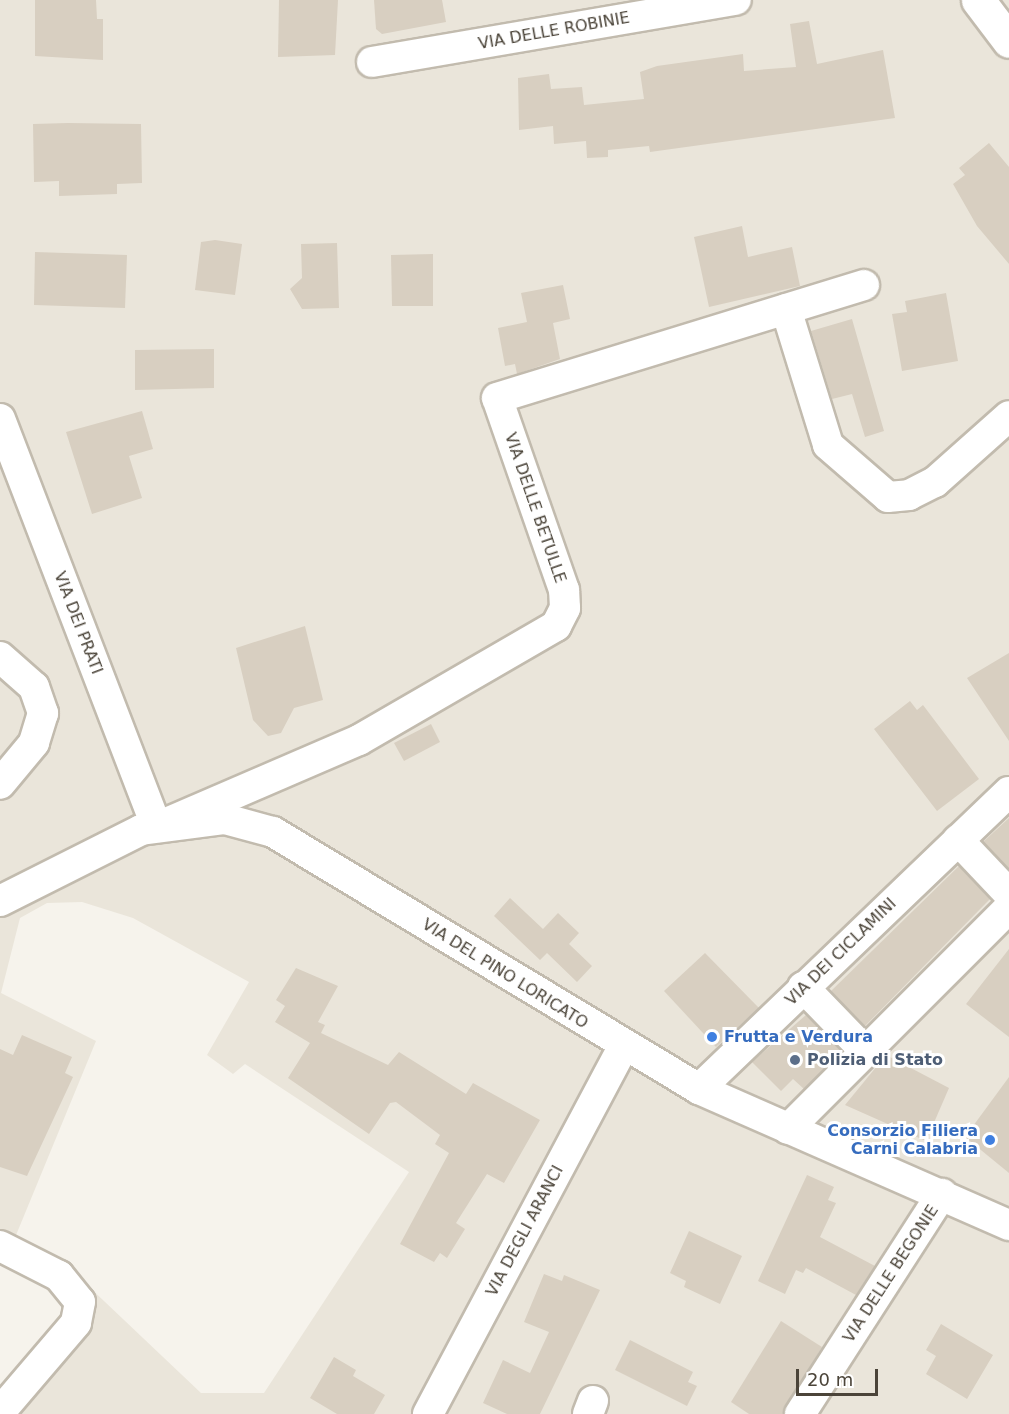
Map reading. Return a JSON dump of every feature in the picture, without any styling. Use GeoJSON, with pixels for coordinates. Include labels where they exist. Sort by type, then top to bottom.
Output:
{"type":"FeatureCollection","features":[{"type":"Feature","properties":{"kind":"street","name":"VIA DELLE ROBINIE"},"geometry":{"type":"LineString","coordinates":[[372,62],[736,0]]}},
{"type":"Feature","properties":{"kind":"street"},"geometry":{"type":"LineString","coordinates":[[978,0],[1009,41]]}},
{"type":"Feature","properties":{"kind":"street","name":"VIA DELLE BETULLE"},"geometry":{"type":"LineString","coordinates":[[157,827],[359,740],[556,626],[565,608],[564,590],[497,398],[864,285]]}},
{"type":"Feature","properties":{"kind":"street"},"geometry":{"type":"LineString","coordinates":[[786,309],[828,445],[867,484],[888,496],[909,495],[934,482],[1009,416]]}},
{"type":"Feature","properties":{"kind":"street","name":"VIA DEI PRATI"},"geometry":{"type":"LineString","coordinates":[[0,419],[157,827]]}},
{"type":"Feature","properties":{"kind":"street"},"geometry":{"type":"LineString","coordinates":[[0,657],[34,687],[42,713],[34,743],[0,784]]}},
{"type":"Feature","properties":{"kind":"street","name":"VIA DEI CICLAMINI"},"geometry":{"type":"LineString","coordinates":[[699,1089],[1009,792]]}},
{"type":"Feature","properties":{"kind":"street","name":"VIA DEL PINO LORICATO"},"geometry":{"type":"LineString","coordinates":[[0,901],[157,827],[225,819],[273,832],[623,1048],[699,1089],[788,1129],[1007,1220]]}},
{"type":"Feature","properties":{"kind":"street"},"geometry":{"type":"LineString","coordinates":[[958,840],[1009,894]]}},
{"type":"Feature","properties":{"kind":"street"},"geometry":{"type":"LineString","coordinates":[[788,1129],[1009,908]]}},
{"type":"Feature","properties":{"kind":"street"},"geometry":{"type":"LineString","coordinates":[[803,987],[865,1051]]}},
{"type":"Feature","properties":{"kind":"street","name":"VIA DEGLI ARANCI"},"geometry":{"type":"LineString","coordinates":[[428,1414],[623,1048]]}},
{"type":"Feature","properties":{"kind":"street","name":"VIA DELLE BEGONIE"},"geometry":{"type":"LineString","coordinates":[[800,1414],[942,1194]]}},
{"type":"Feature","properties":{"kind":"street"},"geometry":{"type":"LineString","coordinates":[[0,1246],[59,1276],[80,1302],[76,1323],[0,1412]]}},
{"type":"Feature","properties":{"kind":"shaded area"},"geometry":{"type":"Polygon","coordinates":[[[0,0],[1009,0],[1009,1414],[0,1414],[85,1283],[201,1393],[264,1393],[409,1172],[245,1064],[233,1074],[207,1055],[249,982],[133,918],[82,902],[47,903],[20,918],[1,993],[96,1041],[14,1240],[0,1252],[0,0]]]}},
{"type":"Feature","properties":{"kind":"building"},"geometry":{"type":"Polygon","coordinates":[[[35,0],[96,0],[97,19],[103,19],[103,60],[35,56],[35,0]]]}},
{"type":"Feature","properties":{"kind":"building"},"geometry":{"type":"Polygon","coordinates":[[[279,0],[338,0],[335,55],[278,57],[279,0]]]}},
{"type":"Feature","properties":{"kind":"building"},"geometry":{"type":"Polygon","coordinates":[[[374,0],[442,0],[446,22],[382,34],[376,29],[374,0]]]}},
{"type":"Feature","properties":{"kind":"building"},"geometry":{"type":"Polygon","coordinates":[[[809,21],[817,64],[883,50],[895,118],[650,152],[649,146],[608,150],[608,157],[587,158],[586,141],[554,144],[553,126],[519,130],[518,78],[549,74],[551,89],[582,87],[584,105],[644,99],[640,72],[657,66],[743,54],[744,71],[796,67],[790,24],[809,21]]]}},
{"type":"Feature","properties":{"kind":"building"},"geometry":{"type":"Polygon","coordinates":[[[33,124],[141,124],[142,183],[117,184],[117,194],[59,196],[59,181],[34,182],[33,124]]]}},
{"type":"Feature","properties":{"kind":"building"},"geometry":{"type":"Polygon","coordinates":[[[989,143],[1009,167],[1009,264],[977,226],[953,184],[965,175],[959,168],[989,143]]]}},
{"type":"Feature","properties":{"kind":"building"},"geometry":{"type":"Polygon","coordinates":[[[742,226],[748,257],[792,247],[800,286],[709,307],[694,237],[742,226]]]}},
{"type":"Feature","properties":{"kind":"building"},"geometry":{"type":"Polygon","coordinates":[[[215,240],[242,244],[235,295],[195,290],[201,242],[215,240]]]}},
{"type":"Feature","properties":{"kind":"building"},"geometry":{"type":"Polygon","coordinates":[[[337,243],[339,308],[302,309],[290,289],[302,278],[301,244],[337,243]]]}},
{"type":"Feature","properties":{"kind":"building"},"geometry":{"type":"Polygon","coordinates":[[[35,252],[127,255],[125,308],[34,305],[35,252]]]}},
{"type":"Feature","properties":{"kind":"building"},"geometry":{"type":"Polygon","coordinates":[[[433,254],[433,306],[392,306],[391,255],[433,254]]]}},
{"type":"Feature","properties":{"kind":"building"},"geometry":{"type":"Polygon","coordinates":[[[563,285],[570,319],[553,323],[560,359],[517,374],[515,364],[505,366],[498,328],[527,322],[521,293],[563,285]]]}},
{"type":"Feature","properties":{"kind":"building"},"geometry":{"type":"Polygon","coordinates":[[[946,293],[958,361],[902,371],[892,314],[907,312],[905,301],[946,293]]]}},
{"type":"Feature","properties":{"kind":"building"},"geometry":{"type":"Polygon","coordinates":[[[852,319],[884,431],[865,437],[852,394],[832,399],[811,331],[852,319]]]}},
{"type":"Feature","properties":{"kind":"building"},"geometry":{"type":"Polygon","coordinates":[[[214,349],[214,388],[135,390],[135,350],[214,349]]]}},
{"type":"Feature","properties":{"kind":"building"},"geometry":{"type":"Polygon","coordinates":[[[142,411],[153,449],[129,456],[142,498],[92,514],[66,432],[142,411]]]}},
{"type":"Feature","properties":{"kind":"building"},"geometry":{"type":"Polygon","coordinates":[[[305,626],[323,700],[294,708],[281,733],[268,736],[253,720],[236,648],[305,626]]]}},
{"type":"Feature","properties":{"kind":"building"},"geometry":{"type":"Polygon","coordinates":[[[1009,653],[1009,741],[967,678],[1009,653]]]}},
{"type":"Feature","properties":{"kind":"building"},"geometry":{"type":"Polygon","coordinates":[[[910,701],[917,710],[923,705],[979,779],[937,811],[874,729],[910,701]]]}},
{"type":"Feature","properties":{"kind":"building"},"geometry":{"type":"Polygon","coordinates":[[[431,724],[440,742],[404,761],[394,743],[431,724]]]}},
{"type":"Feature","properties":{"kind":"building"},"geometry":{"type":"Polygon","coordinates":[[[1009,818],[1009,869],[983,842],[1009,818]]]}},
{"type":"Feature","properties":{"kind":"building"},"geometry":{"type":"Polygon","coordinates":[[[959,866],[990,899],[865,1026],[831,991],[959,866]]]}},
{"type":"Feature","properties":{"kind":"building"},"geometry":{"type":"Polygon","coordinates":[[[510,898],[543,929],[558,913],[579,933],[569,944],[592,966],[577,982],[547,953],[540,960],[494,916],[510,898]]]}},
{"type":"Feature","properties":{"kind":"building"},"geometry":{"type":"Polygon","coordinates":[[[1009,949],[1009,1037],[966,1004],[1009,949]]]}},
{"type":"Feature","properties":{"kind":"building"},"geometry":{"type":"Polygon","coordinates":[[[705,953],[759,1008],[716,1047],[664,991],[705,953]]]}},
{"type":"Feature","properties":{"kind":"building"},"geometry":{"type":"Polygon","coordinates":[[[296,968],[338,986],[318,1022],[325,1025],[321,1033],[388,1065],[399,1052],[466,1094],[473,1083],[540,1120],[504,1183],[487,1174],[456,1223],[465,1229],[447,1258],[440,1253],[434,1262],[400,1244],[449,1153],[435,1144],[440,1135],[396,1102],[390,1103],[369,1134],[288,1078],[310,1043],[275,1022],[285,1006],[276,1000],[296,968]]]}},
{"type":"Feature","properties":{"kind":"building"},"geometry":{"type":"Polygon","coordinates":[[[806,1015],[841,1051],[804,1089],[793,1079],[781,1091],[752,1062],[806,1015]]]}},
{"type":"Feature","properties":{"kind":"building"},"geometry":{"type":"Polygon","coordinates":[[[22,1035],[72,1057],[65,1073],[73,1077],[27,1176],[0,1167],[0,1049],[13,1055],[22,1035]]]}},
{"type":"Feature","properties":{"kind":"building"},"geometry":{"type":"Polygon","coordinates":[[[886,1055],[949,1088],[926,1141],[845,1105],[886,1055]]]}},
{"type":"Feature","properties":{"kind":"building"},"geometry":{"type":"Polygon","coordinates":[[[1009,1077],[1009,1173],[965,1137],[1009,1077]]]}},
{"type":"Feature","properties":{"kind":"building"},"geometry":{"type":"Polygon","coordinates":[[[807,1175],[834,1187],[828,1200],[836,1203],[820,1237],[875,1266],[856,1295],[806,1268],[803,1273],[796,1270],[785,1294],[758,1281],[807,1175]]]}},
{"type":"Feature","properties":{"kind":"building"},"geometry":{"type":"Polygon","coordinates":[[[689,1231],[742,1256],[720,1304],[684,1287],[686,1281],[670,1273],[689,1231]]]}},
{"type":"Feature","properties":{"kind":"building"},"geometry":{"type":"Polygon","coordinates":[[[544,1274],[562,1281],[564,1275],[600,1290],[540,1414],[507,1414],[483,1403],[503,1360],[530,1373],[549,1332],[524,1322],[544,1274]]]}},
{"type":"Feature","properties":{"kind":"building"},"geometry":{"type":"Polygon","coordinates":[[[781,1321],[822,1347],[783,1414],[749,1414],[731,1402],[781,1321]]]}},
{"type":"Feature","properties":{"kind":"building"},"geometry":{"type":"Polygon","coordinates":[[[941,1324],[993,1355],[967,1399],[926,1374],[936,1356],[926,1350],[941,1324]]]}},
{"type":"Feature","properties":{"kind":"building"},"geometry":{"type":"Polygon","coordinates":[[[630,1340],[693,1372],[688,1382],[697,1386],[687,1406],[615,1370],[630,1340]]]}},
{"type":"Feature","properties":{"kind":"building"},"geometry":{"type":"Polygon","coordinates":[[[334,1357],[356,1370],[353,1376],[385,1395],[374,1414],[337,1414],[310,1398],[334,1357]]]}},
{"type":"Feature","properties":{"kind":"place","name":"Frutta e Verdura"},"geometry":{"type":"Point","coordinates":[712,1037]}},
{"type":"Feature","properties":{"kind":"place","name":"Polizia di Stato"},"geometry":{"type":"Point","coordinates":[795,1060]}},
{"type":"Feature","properties":{"kind":"place","name":"Consorzio Filiera Carni Calabria"},"geometry":{"type":"Point","coordinates":[990,1140]}}]}
